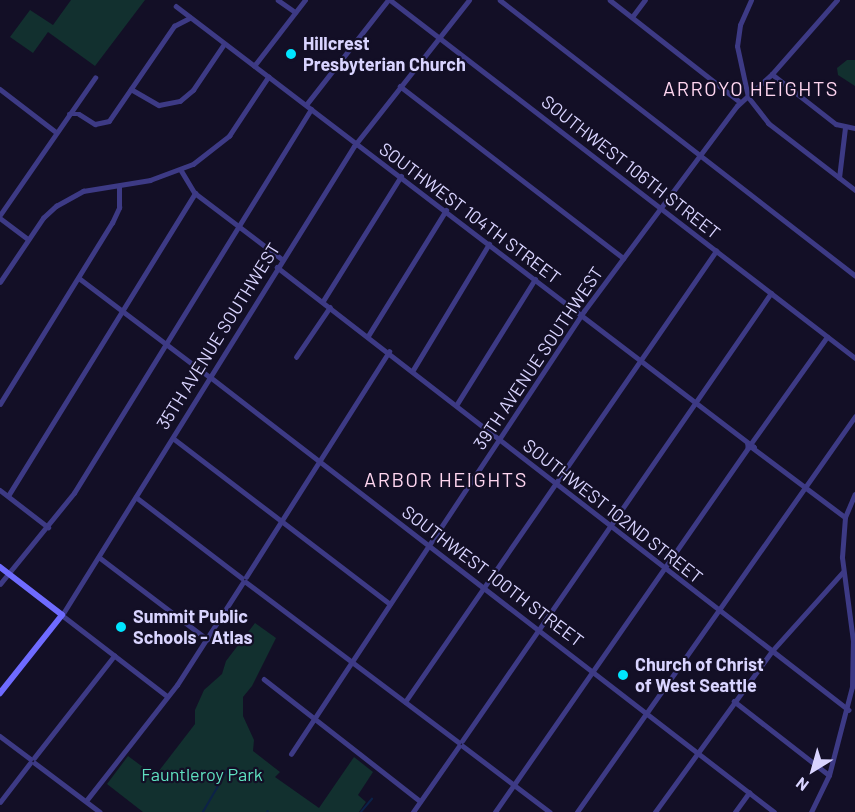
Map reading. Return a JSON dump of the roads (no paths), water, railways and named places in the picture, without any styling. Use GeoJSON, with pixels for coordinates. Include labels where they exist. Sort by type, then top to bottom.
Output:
{"type":"FeatureCollection","features":[{"type":"Feature","properties":{"kind":"main road"},"geometry":{"type":"LineString","coordinates":[[0,567],[62,615]]}},
{"type":"Feature","properties":{"kind":"main road","name":"35TH AVENUE SOUTHWEST"},"geometry":{"type":"LineString","coordinates":[[0,693],[62,615]]}},
{"type":"Feature","properties":{"kind":"street"},"geometry":{"type":"LineString","coordinates":[[279,0],[295,12]]}},
{"type":"Feature","properties":{"kind":"street"},"geometry":{"type":"LineString","coordinates":[[254,66],[305,0]]}},
{"type":"Feature","properties":{"kind":"street"},"geometry":{"type":"LineString","coordinates":[[306,105],[389,0]]}},
{"type":"Feature","properties":{"kind":"street","name":"SOUTHWEST 106TH STREET"},"geometry":{"type":"LineString","coordinates":[[389,0],[855,358]]}},
{"type":"Feature","properties":{"kind":"street","name":"35TH AVENUE SOUTHWEST"},"geometry":{"type":"LineString","coordinates":[[62,615],[356,143],[469,0]]}},
{"type":"Feature","properties":{"kind":"street"},"geometry":{"type":"LineString","coordinates":[[500,0],[701,153],[855,275]]}},
{"type":"Feature","properties":{"kind":"street"},"geometry":{"type":"LineString","coordinates":[[610,0],[740,102]]}},
{"type":"Feature","properties":{"kind":"street"},"geometry":{"type":"LineString","coordinates":[[632,17],[645,0]]}},
{"type":"Feature","properties":{"kind":"street"},"geometry":{"type":"LineString","coordinates":[[751,0],[740,25],[737,46],[748,97],[768,123],[855,190]]}},
{"type":"Feature","properties":{"kind":"street","name":"39TH AVENUE SOUTHWEST"},"geometry":{"type":"LineString","coordinates":[[291,754],[581,315],[622,258],[740,102],[772,74],[837,0]]}},
{"type":"Feature","properties":{"kind":"street","name":"SOUTHWEST 104TH STREET"},"geometry":{"type":"LineString","coordinates":[[176,6],[845,517]]}},
{"type":"Feature","properties":{"kind":"street"},"geometry":{"type":"LineString","coordinates":[[69,114],[76,113],[104,124],[174,26],[190,18]]}},
{"type":"Feature","properties":{"kind":"street"},"geometry":{"type":"LineString","coordinates":[[131,89],[159,105],[171,105],[188,95],[224,44]]}},
{"type":"Feature","properties":{"kind":"street"},"geometry":{"type":"LineString","coordinates":[[772,74],[845,128],[855,128]]}},
{"type":"Feature","properties":{"kind":"street"},"geometry":{"type":"LineString","coordinates":[[0,282],[48,212],[73,195],[92,189],[119,187],[181,170],[205,157],[229,136],[268,77]]}},
{"type":"Feature","properties":{"kind":"street"},"geometry":{"type":"LineString","coordinates":[[28,239],[0,216],[95,78]]}},
{"type":"Feature","properties":{"kind":"street"},"geometry":{"type":"LineString","coordinates":[[400,86],[622,258]]}},
{"type":"Feature","properties":{"kind":"street"},"geometry":{"type":"LineString","coordinates":[[0,89],[56,132]]}},
{"type":"Feature","properties":{"kind":"street"},"geometry":{"type":"LineString","coordinates":[[0,584],[74,493],[311,109]]}},
{"type":"Feature","properties":{"kind":"street"},"geometry":{"type":"LineString","coordinates":[[839,178],[845,128]]}},
{"type":"Feature","properties":{"kind":"street"},"geometry":{"type":"LineString","coordinates":[[181,170],[195,193],[282,259]]}},
{"type":"Feature","properties":{"kind":"street"},"geometry":{"type":"LineString","coordinates":[[322,301],[401,176]]}},
{"type":"Feature","properties":{"kind":"street"},"geometry":{"type":"LineString","coordinates":[[0,404],[117,215],[119,187]]}},
{"type":"Feature","properties":{"kind":"street"},"geometry":{"type":"LineString","coordinates":[[8,496],[195,193]]}},
{"type":"Feature","properties":{"kind":"street"},"geometry":{"type":"LineString","coordinates":[[368,336],[446,210]]}},
{"type":"Feature","properties":{"kind":"street"},"geometry":{"type":"LineString","coordinates":[[413,370],[489,244]]}},
{"type":"Feature","properties":{"kind":"street"},"geometry":{"type":"LineString","coordinates":[[405,702],[716,251]]}},
{"type":"Feature","properties":{"kind":"street","name":"SOUTHWEST 102ND STREET"},"geometry":{"type":"LineString","coordinates":[[277,267],[457,404],[554,483],[849,710]]}},
{"type":"Feature","properties":{"kind":"street","name":"SOUTHWEST 100TH STREET"},"geometry":{"type":"LineString","coordinates":[[79,278],[774,812]]}},
{"type":"Feature","properties":{"kind":"street"},"geometry":{"type":"LineString","coordinates":[[457,404],[535,279]]}},
{"type":"Feature","properties":{"kind":"street"},"geometry":{"type":"LineString","coordinates":[[413,812],[771,293]]}},
{"type":"Feature","properties":{"kind":"street"},"geometry":{"type":"LineString","coordinates":[[296,357],[330,307]]}},
{"type":"Feature","properties":{"kind":"street"},"geometry":{"type":"LineString","coordinates":[[495,812],[827,337]]}},
{"type":"Feature","properties":{"kind":"street"},"geometry":{"type":"LineString","coordinates":[[86,801],[167,696],[207,639],[389,352]]}},
{"type":"Feature","properties":{"kind":"street"},"geometry":{"type":"LineString","coordinates":[[577,812],[855,417]]}},
{"type":"Feature","properties":{"kind":"street"},"geometry":{"type":"LineString","coordinates":[[173,438],[390,604]]}},
{"type":"Feature","properties":{"kind":"street"},"geometry":{"type":"LineString","coordinates":[[0,490],[48,527]]}},
{"type":"Feature","properties":{"kind":"street"},"geometry":{"type":"LineString","coordinates":[[811,812],[829,775],[849,710],[854,656],[843,572],[845,517],[855,494]]}},
{"type":"Feature","properties":{"kind":"street"},"geometry":{"type":"LineString","coordinates":[[136,497],[550,812]]}},
{"type":"Feature","properties":{"kind":"street"},"geometry":{"type":"LineString","coordinates":[[99,557],[207,639]]}},
{"type":"Feature","properties":{"kind":"street"},"geometry":{"type":"LineString","coordinates":[[655,812],[772,651],[843,572]]}},
{"type":"Feature","properties":{"kind":"street"},"geometry":{"type":"LineString","coordinates":[[62,615],[167,696]]}},
{"type":"Feature","properties":{"kind":"street"},"geometry":{"type":"LineString","coordinates":[[0,802],[114,656]]}},
{"type":"Feature","properties":{"kind":"street"},"geometry":{"type":"LineString","coordinates":[[264,679],[420,801]]}},
{"type":"Feature","properties":{"kind":"street"},"geometry":{"type":"LineString","coordinates":[[734,701],[829,775]]}},
{"type":"Feature","properties":{"kind":"street"},"geometry":{"type":"LineString","coordinates":[[0,736],[100,812]]}},
{"type":"Feature","properties":{"kind":"street"},"geometry":{"type":"LineString","coordinates":[[735,812],[749,793]]}},
{"type":"Feature","properties":{"kind":"waterway"},"geometry":{"type":"LineString","coordinates":[[203,812],[227,771]]}},
{"type":"Feature","properties":{"kind":"waterway"},"geometry":{"type":"LineString","coordinates":[[361,812],[372,799]]}},
{"type":"Feature","properties":{"kind":"place","name":"Hillcrest Presbyterian Church"},"geometry":{"type":"Point","coordinates":[291,54]}},
{"type":"Feature","properties":{"kind":"place","name":"Summit Public Schools - Atlas"},"geometry":{"type":"Point","coordinates":[121,627]}},
{"type":"Feature","properties":{"kind":"place","name":"Church of Christ of West Seattle"},"geometry":{"type":"Point","coordinates":[623,675]}},
{"type":"Feature","properties":{"kind":"district","name":"ARROYO HEIGHTS"},"geometry":{"type":"Point","coordinates":[751,88]}},
{"type":"Feature","properties":{"kind":"district","name":"ARBOR HEIGHTS"},"geometry":{"type":"Point","coordinates":[446,479]}},
{"type":"Feature","properties":{"kind":"park label","name":"Fauntleroy Park"},"geometry":{"type":"Point","coordinates":[202,774]}}]}
